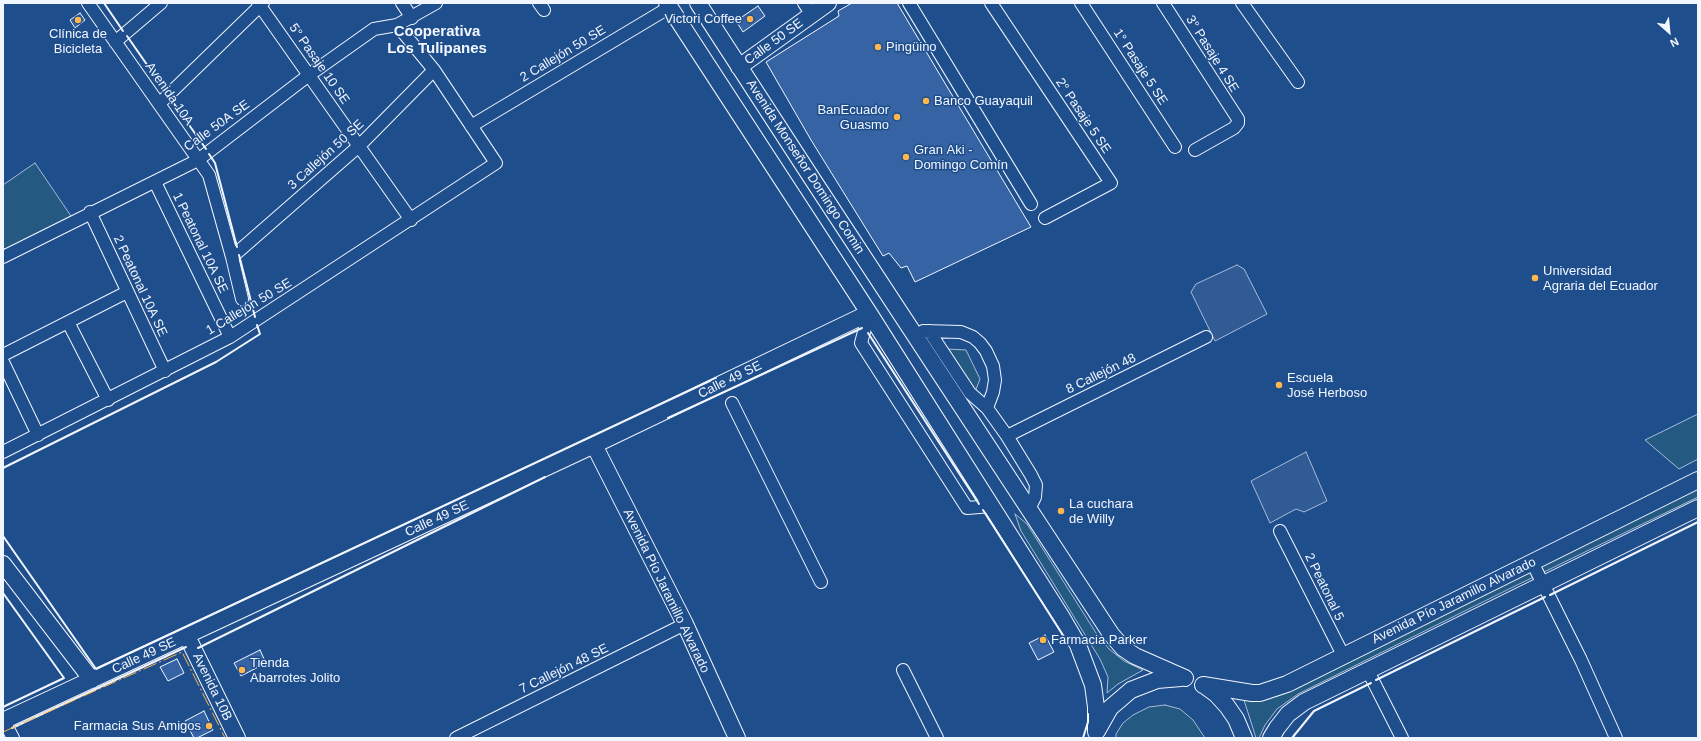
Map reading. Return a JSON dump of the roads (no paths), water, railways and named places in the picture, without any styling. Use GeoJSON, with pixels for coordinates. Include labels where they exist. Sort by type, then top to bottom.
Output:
{"type":"FeatureCollection","features":[{"type":"Feature","properties":{"kind":"main road","name":"Avenida Monseñor Domingo Comin"},"geometry":{"type":"LineString","coordinates":[[698,3],[1110,634],[1123,648],[1135,656],[1203,685]]}},
{"type":"Feature","properties":{"kind":"main road","name":"Calle 50 SE"},"geometry":{"type":"LineString","coordinates":[[740,67],[808,9],[828,3]]}},
{"type":"Feature","properties":{"kind":"main road","name":"Avenida Monseñor Domingo Comin"},"geometry":{"type":"LineString","coordinates":[[668,5],[869,313],[1061,616],[1078,645],[1087,666],[1095,693],[1096,735]]}},
{"type":"Feature","properties":{"kind":"main road","name":"Calle 49 SE"},"geometry":{"type":"LineString","coordinates":[[4,721],[594,445],[869,313]]}},
{"type":"Feature","properties":{"kind":"main road","name":"Avenida Pío Jaramillo Alvarado"},"geometry":{"type":"LineString","coordinates":[[594,445],[685,624],[737,738]]}},
{"type":"Feature","properties":{"kind":"main road","name":"Avenida Pío Jaramillo Alvarado"},"geometry":{"type":"LineString","coordinates":[[1203,685],[1241,692],[1260,693],[1287,684],[1698,480]]}},
{"type":"Feature","properties":{"kind":"main road","name":"Avenida Pío Jaramillo Alvarado"},"geometry":{"type":"LineString","coordinates":[[1271,738],[1288,714],[1304,702],[1698,508]]}},
{"type":"Feature","properties":{"kind":"main road"},"geometry":{"type":"LineString","coordinates":[[3,564],[92,680]]}},
{"type":"Feature","properties":{"kind":"main road","name":"Avenida 10B"},"geometry":{"type":"LineString","coordinates":[[187,636],[237,738]]}},
{"type":"Feature","properties":{"kind":"main road"},"geometry":{"type":"LineString","coordinates":[[1096,735],[1110,708],[1131,690],[1157,680],[1185,678]]}},
{"type":"Feature","properties":{"kind":"main road"},"geometry":{"type":"LineString","coordinates":[[1203,685],[1216,694],[1227,706],[1236,719],[1244,738]]}},
{"type":"Feature","properties":{"kind":"street","name":"Avenida 10A"},"geometry":{"type":"LineString","coordinates":[[88,3],[209,175],[242,299]]}},
{"type":"Feature","properties":{"kind":"street"},"geometry":{"type":"LineString","coordinates":[[115,42],[161,3]]}},
{"type":"Feature","properties":{"kind":"street"},"geometry":{"type":"LineString","coordinates":[[402,3],[412,18]]}},
{"type":"Feature","properties":{"kind":"street","name":"Calle 50A SE"},"geometry":{"type":"LineString","coordinates":[[3,257],[90,212],[156,182],[198,160],[309,75],[374,29],[397,25],[412,18],[436,3]]}},
{"type":"Feature","properties":{"kind":"street"},"geometry":{"type":"LineString","coordinates":[[909,3],[1031,204]]}},
{"type":"Feature","properties":{"kind":"street","name":"2° Pasaje 5 SE"},"geometry":{"type":"LineString","coordinates":[[991,3],[1111,183],[1045,218]]}},
{"type":"Feature","properties":{"kind":"street","name":"1° Pasaje 5 SE"},"geometry":{"type":"LineString","coordinates":[[1081,3],[1175,147]]}},
{"type":"Feature","properties":{"kind":"street","name":"3° Pasaje 4 SE"},"geometry":{"type":"LineString","coordinates":[[1164,3],[1238,119],[1238,124],[1234,128],[1195,150]]}},
{"type":"Feature","properties":{"kind":"street"},"geometry":{"type":"LineString","coordinates":[[1242,3],[1298,82]]}},
{"type":"Feature","properties":{"kind":"street"},"geometry":{"type":"LineString","coordinates":[[159,104],[261,4]]}},
{"type":"Feature","properties":{"kind":"street","name":"5° Pasaje 10 SE"},"geometry":{"type":"LineString","coordinates":[[261,4],[411,220]]}},
{"type":"Feature","properties":{"kind":"street","name":"2 Callejón 50 SE"},"geometry":{"type":"LineString","coordinates":[[471,126],[668,5]]}},
{"type":"Feature","properties":{"kind":"street"},"geometry":{"type":"LineString","coordinates":[[397,25],[434,70],[471,126]]}},
{"type":"Feature","properties":{"kind":"street","name":"3 Callejón 50 SE"},"geometry":{"type":"LineString","coordinates":[[232,257],[359,146],[434,70]]}},
{"type":"Feature","properties":{"kind":"street","name":"1 Callejón 50 SE"},"geometry":{"type":"LineString","coordinates":[[3,452],[230,337],[496,164],[471,126]]}},
{"type":"Feature","properties":{"kind":"street","name":"1 Peatonal 10A SE"},"geometry":{"type":"LineString","coordinates":[[156,182],[230,337]]}},
{"type":"Feature","properties":{"kind":"street","name":"2 Peatonal 10A SE"},"geometry":{"type":"LineString","coordinates":[[90,212],[165,371]]}},
{"type":"Feature","properties":{"kind":"street"},"geometry":{"type":"LineString","coordinates":[[3,355],[127,292]]}},
{"type":"Feature","properties":{"kind":"street"},"geometry":{"type":"LineString","coordinates":[[869,313],[861,343],[967,508],[992,506]]}},
{"type":"Feature","properties":{"kind":"street"},"geometry":{"type":"LineString","coordinates":[[68,322],[108,400]]}},
{"type":"Feature","properties":{"kind":"street"},"geometry":{"type":"LineString","coordinates":[[912,331],[961,332],[972,337],[986,351],[993,366],[995,380],[993,392],[987,408]]}},
{"type":"Feature","properties":{"kind":"street"},"geometry":{"type":"LineString","coordinates":[[929,331],[970,393],[987,408],[1007,436],[1036,485],[1034,497],[1029,508]]}},
{"type":"Feature","properties":{"kind":"street","name":"8 Callejón 48"},"geometry":{"type":"LineString","coordinates":[[1007,436],[1206,337]]}},
{"type":"Feature","properties":{"kind":"street"},"geometry":{"type":"LineString","coordinates":[[3,362],[38,435]]}},
{"type":"Feature","properties":{"kind":"street"},"geometry":{"type":"LineString","coordinates":[[732,403],[821,582]]}},
{"type":"Feature","properties":{"kind":"street","name":"2 Peatonal 5"},"geometry":{"type":"LineString","coordinates":[[1280,531],[1343,655]]}},
{"type":"Feature","properties":{"kind":"street"},"geometry":{"type":"LineString","coordinates":[[1532,562],[1581,660],[1616,738]]}},
{"type":"Feature","properties":{"kind":"street","name":"7 Callejón 48 SE"},"geometry":{"type":"LineString","coordinates":[[456,738],[685,624]]}},
{"type":"Feature","properties":{"kind":"street"},"geometry":{"type":"LineString","coordinates":[[902,670],[937,738]]}},
{"type":"Feature","properties":{"kind":"street"},"geometry":{"type":"LineString","coordinates":[[1368,671],[1402,738]]}},
{"type":"Feature","properties":{"kind":"street"},"geometry":{"type":"LineString","coordinates":[[4,721],[13,738]]}},
{"type":"Feature","properties":{"kind":"place","name":"Victori Coffee"},"geometry":{"type":"Point","coordinates":[750,19]}},
{"type":"Feature","properties":{"kind":"place","name":"Clínica de Bicicleta"},"geometry":{"type":"Point","coordinates":[78,20]}},
{"type":"Feature","properties":{"kind":"place","name":"Pingüino"},"geometry":{"type":"Point","coordinates":[878,47]}},
{"type":"Feature","properties":{"kind":"place","name":"Banco Guayaquil"},"geometry":{"type":"Point","coordinates":[926,101]}},
{"type":"Feature","properties":{"kind":"place","name":"BanEcuador Guasmo"},"geometry":{"type":"Point","coordinates":[897,117]}},
{"type":"Feature","properties":{"kind":"place","name":"Gran Aki - Domingo Comín"},"geometry":{"type":"Point","coordinates":[906,157]}},
{"type":"Feature","properties":{"kind":"place","name":"Universidad Agraria del Ecuador"},"geometry":{"type":"Point","coordinates":[1535,278]}},
{"type":"Feature","properties":{"kind":"place","name":"Escuela José Herboso"},"geometry":{"type":"Point","coordinates":[1279,385]}},
{"type":"Feature","properties":{"kind":"place","name":"La cuchara de Willy"},"geometry":{"type":"Point","coordinates":[1061,511]}},
{"type":"Feature","properties":{"kind":"place","name":"Farmacia Parker"},"geometry":{"type":"Point","coordinates":[1043,640]}},
{"type":"Feature","properties":{"kind":"place","name":"Tienda Abarrotes Jolito"},"geometry":{"type":"Point","coordinates":[242,670]}},
{"type":"Feature","properties":{"kind":"place","name":"Farmacia Sus Amigos"},"geometry":{"type":"Point","coordinates":[209,726]}},
{"type":"Feature","properties":{"kind":"district","name":"Cooperativa Los Tulipanes"},"geometry":{"type":"Point","coordinates":[437,40]}}]}
